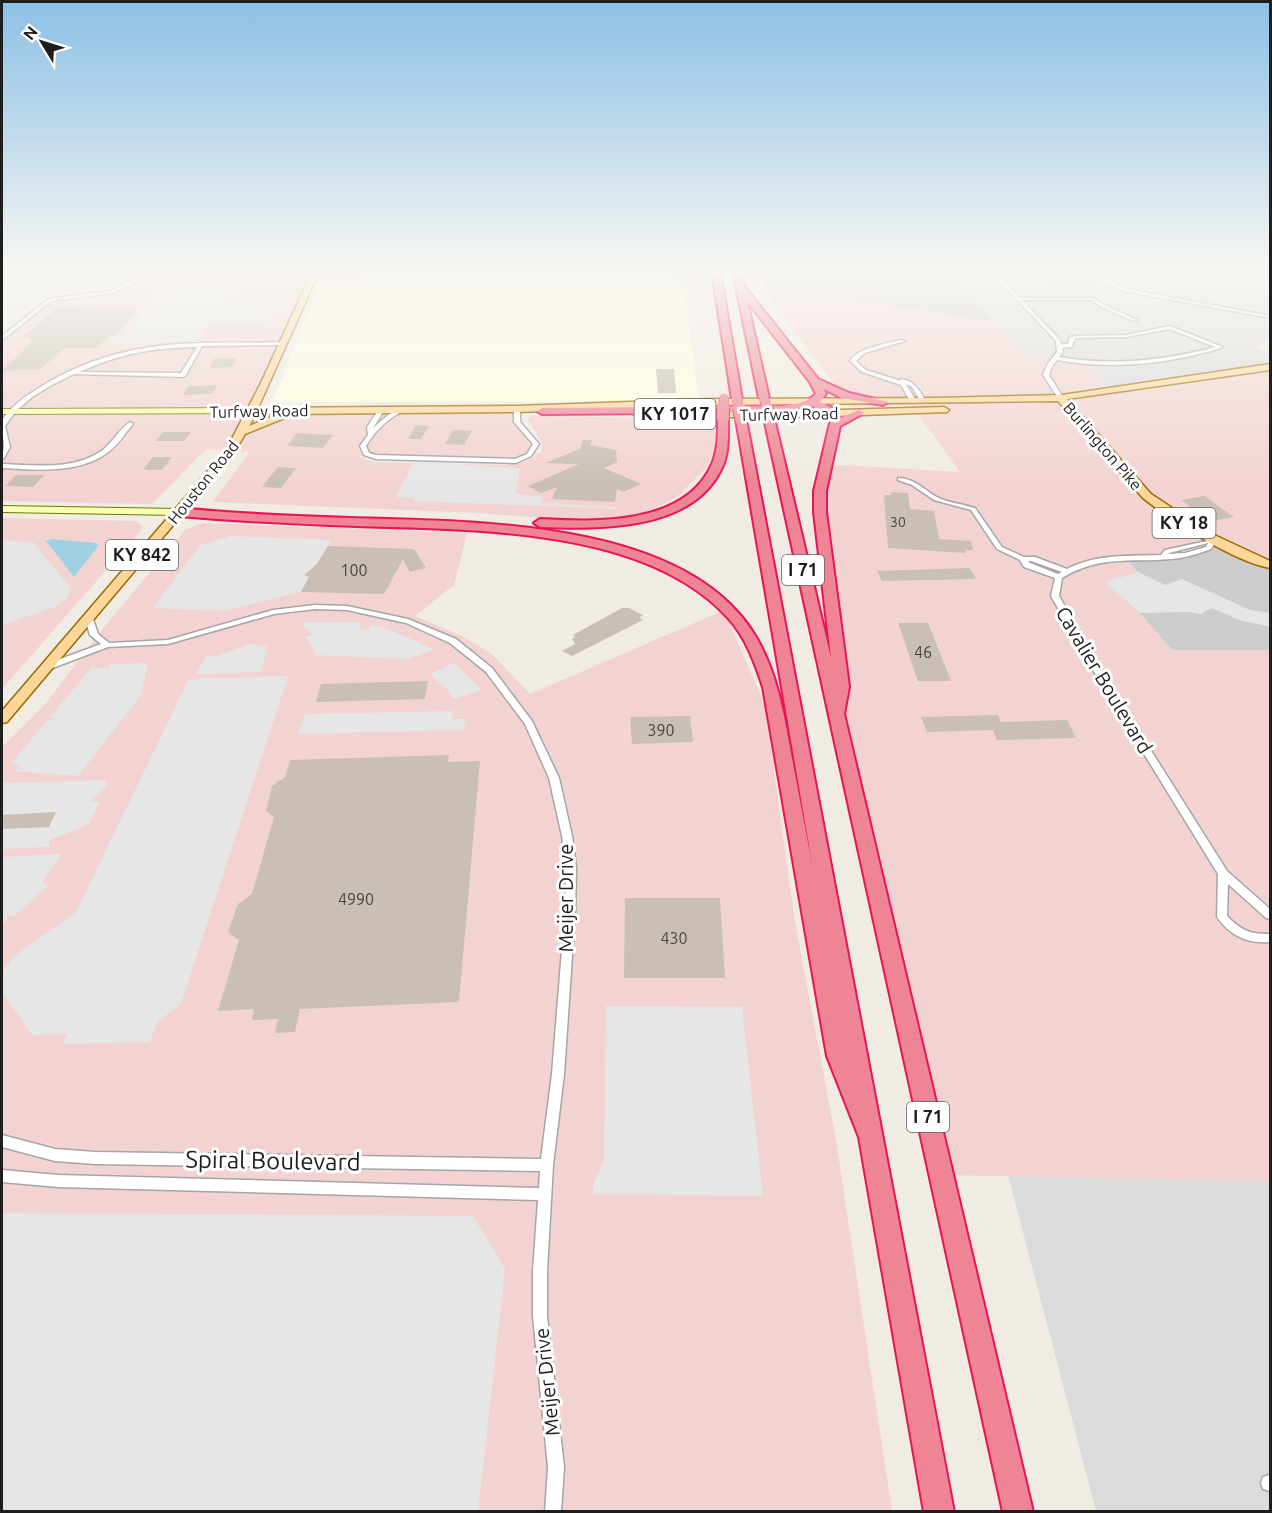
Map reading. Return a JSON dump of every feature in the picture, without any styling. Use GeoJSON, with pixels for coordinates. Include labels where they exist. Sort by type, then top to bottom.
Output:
{"type":"FeatureCollection","features":[{"type":"Feature","properties":{"kind":"highway","name":"I 71"},"geometry":{"type":"LineString","coordinates":[[728,343],[737,399],[732,419],[874,1144],[939,1512]]}},
{"type":"Feature","properties":{"kind":"highway","name":"I 71"},"geometry":{"type":"LineString","coordinates":[[753,343],[836,722],[1018,1512]]}},
{"type":"Feature","properties":{"kind":"highway"},"geometry":{"type":"LineString","coordinates":[[542,411],[782,409],[813,402],[821,394],[815,381],[785,343]]}},
{"type":"Feature","properties":{"kind":"highway"},"geometry":{"type":"LineString","coordinates":[[179,512],[221,510],[581,525],[642,519],[680,503],[711,474],[732,419],[724,398],[723,358],[729,347]]}},
{"type":"Feature","properties":{"kind":"highway"},"geometry":{"type":"LineString","coordinates":[[815,381],[846,396],[883,402]]}},
{"type":"Feature","properties":{"kind":"highway"},"geometry":{"type":"LineString","coordinates":[[813,402],[833,419]]}},
{"type":"Feature","properties":{"kind":"highway"},"geometry":{"type":"LineString","coordinates":[[833,419],[859,413]]}},
{"type":"Feature","properties":{"kind":"highway"},"geometry":{"type":"LineString","coordinates":[[833,419],[820,491],[820,512],[842,687],[836,722]]}},
{"type":"Feature","properties":{"kind":"highway"},"geometry":{"type":"LineString","coordinates":[[179,512],[216,516],[468,526],[555,535],[609,546],[640,557],[696,585],[727,609],[744,628],[759,654],[771,687],[838,1056],[874,1144]]}},
{"type":"Feature","properties":{"kind":"main road","name":"Houston Road"},"geometry":{"type":"LineString","coordinates":[[2,719],[179,512],[242,432],[254,411],[282,344]]}},
{"type":"Feature","properties":{"kind":"main road","name":"Turfway Road"},"geometry":{"type":"LineString","coordinates":[[859,413],[1000,406],[1270,367]]}},
{"type":"Feature","properties":{"kind":"main road","name":"Turfway Road"},"geometry":{"type":"LineString","coordinates":[[2,412],[517,409],[554,406],[883,402],[1060,397]]}},
{"type":"Feature","properties":{"kind":"main road","name":"Burlington Pike"},"geometry":{"type":"LineString","coordinates":[[1060,397],[1148,496],[1178,519],[1214,540],[1270,565]]}},
{"type":"Feature","properties":{"kind":"main road","name":"Turfway Road"},"geometry":{"type":"LineString","coordinates":[[517,409],[833,419]]}},
{"type":"Feature","properties":{"kind":"main road"},"geometry":{"type":"LineString","coordinates":[[242,432],[275,417],[302,410]]}},
{"type":"Feature","properties":{"kind":"main road"},"geometry":{"type":"LineString","coordinates":[[2,509],[179,512]]}},
{"type":"Feature","properties":{"kind":"street"},"geometry":{"type":"LineString","coordinates":[[896,343],[863,352],[853,361],[864,371],[903,384],[918,401]]}},
{"type":"Feature","properties":{"kind":"street"},"geometry":{"type":"LineString","coordinates":[[909,343],[872,354],[864,359],[863,364],[870,371],[908,382],[918,390],[918,401]]}},
{"type":"Feature","properties":{"kind":"street"},"geometry":{"type":"LineString","coordinates":[[1058,343],[1060,346],[1056,358],[1046,375],[1060,397]]}},
{"type":"Feature","properties":{"kind":"street"},"geometry":{"type":"LineString","coordinates":[[1060,346],[1072,345],[1072,343]]}},
{"type":"Feature","properties":{"kind":"street"},"geometry":{"type":"LineString","coordinates":[[1056,358],[1089,364],[1124,364],[1200,353],[1220,347],[1209,343]]}},
{"type":"Feature","properties":{"kind":"street"},"geometry":{"type":"LineString","coordinates":[[2,457],[7,447],[2,426],[13,412],[38,390],[73,373],[126,353],[158,348],[282,344]]}},
{"type":"Feature","properties":{"kind":"street"},"geometry":{"type":"LineString","coordinates":[[73,373],[183,375],[200,346]]}},
{"type":"Feature","properties":{"kind":"street"},"geometry":{"type":"LineString","coordinates":[[401,410],[387,417],[370,434],[363,450],[370,456],[510,462],[529,456],[536,444],[517,422],[517,409]]}},
{"type":"Feature","properties":{"kind":"street"},"geometry":{"type":"LineString","coordinates":[[370,434],[370,427],[381,410]]}},
{"type":"Feature","properties":{"kind":"street"},"geometry":{"type":"LineString","coordinates":[[2,466],[53,466],[82,461],[106,450],[130,423]]}},
{"type":"Feature","properties":{"kind":"street"},"geometry":{"type":"LineString","coordinates":[[900,478],[914,484],[936,499],[973,509],[999,548],[1023,560],[1027,565],[1063,574],[1094,561],[1164,555],[1175,557],[1209,548],[1214,540]]}},
{"type":"Feature","properties":{"kind":"street","name":"Cavalier Boulevard"},"geometry":{"type":"LineString","coordinates":[[1063,574],[1055,589],[1058,605],[1223,874],[1270,915]]}},
{"type":"Feature","properties":{"kind":"street","name":"Meijer Drive"},"geometry":{"type":"LineString","coordinates":[[47,667],[107,645],[162,643],[290,609],[347,608],[391,616],[427,628],[453,641],[489,670],[529,723],[557,789],[569,858],[570,912],[558,1074],[547,1165],[540,1316],[556,1467],[553,1512]]}},
{"type":"Feature","properties":{"kind":"street"},"geometry":{"type":"LineString","coordinates":[[89,619],[94,635],[107,645]]}},
{"type":"Feature","properties":{"kind":"street"},"geometry":{"type":"LineString","coordinates":[[1223,874],[1222,917],[1237,934],[1253,939],[1270,938]]}},
{"type":"Feature","properties":{"kind":"street","name":"Spiral Boulevard"},"geometry":{"type":"LineString","coordinates":[[2,1141],[55,1155],[95,1158],[547,1165]]}},
{"type":"Feature","properties":{"kind":"street","name":"Spiral Boulevard"},"geometry":{"type":"LineString","coordinates":[[2,1176],[58,1181],[545,1194]]}},
{"type":"Feature","properties":{"kind":"shaded area"},"geometry":{"type":"Polygon","coordinates":[[[108,343],[169,343],[106,344],[108,343]]]}},
{"type":"Feature","properties":{"kind":"shaded area"},"geometry":{"type":"Polygon","coordinates":[[[285,343],[255,411],[517,409],[517,422],[534,439],[533,452],[510,462],[358,456],[373,462],[504,465],[524,462],[541,451],[541,442],[528,420],[531,416],[715,419],[714,449],[707,467],[676,498],[648,511],[615,520],[581,521],[478,513],[212,502],[250,452],[206,449],[152,504],[2,501],[2,344],[285,343]]]}},
{"type":"Feature","properties":{"kind":"shaded area"},"geometry":{"type":"Polygon","coordinates":[[[296,343],[691,343],[699,399],[537,402],[278,402],[273,400],[296,343]]]}},
{"type":"Feature","properties":{"kind":"shaded area"},"geometry":{"type":"Polygon","coordinates":[[[803,343],[1012,343],[1020,352],[1087,364],[1106,390],[1252,370],[1270,376],[1270,565],[1214,540],[1167,551],[1164,555],[1126,559],[1138,572],[1105,582],[1140,613],[1172,650],[1270,650],[1270,1181],[941,1175],[836,722],[820,512],[825,464],[960,472],[911,405],[851,407],[803,343]]]}},
{"type":"Feature","properties":{"kind":"shaded area"},"geometry":{"type":"Polygon","coordinates":[[[1011,343],[1263,343],[1252,347],[1270,354],[1270,376],[1252,370],[1106,390],[1056,358],[1020,353],[1011,343]]]}},
{"type":"Feature","properties":{"kind":"shaded area"},"geometry":{"type":"Polygon","coordinates":[[[418,462],[520,468],[516,494],[542,496],[541,503],[617,507],[616,509],[414,501],[415,498],[396,497],[412,465],[418,462]]]}},
{"type":"Feature","properties":{"kind":"shaded area"},"geometry":{"type":"Polygon","coordinates":[[[2,518],[137,521],[143,528],[2,689],[2,518]]]}},
{"type":"Feature","properties":{"kind":"shaded area"},"geometry":{"type":"Polygon","coordinates":[[[202,523],[467,533],[454,585],[415,616],[464,637],[493,655],[530,694],[720,612],[728,620],[765,705],[795,922],[836,1140],[892,1511],[2,1512],[2,747],[46,703],[105,626],[185,530],[202,523]]]}},
{"type":"Feature","properties":{"kind":"shaded area"},"geometry":{"type":"Polygon","coordinates":[[[231,536],[331,540],[317,564],[304,575],[309,577],[301,592],[224,611],[153,608],[200,545],[231,536]]]}},
{"type":"Feature","properties":{"kind":"shaded area"},"geometry":{"type":"Polygon","coordinates":[[[2,540],[33,542],[71,588],[67,598],[55,607],[2,625],[2,540]]]}},
{"type":"Feature","properties":{"kind":"shaded area"},"geometry":{"type":"Polygon","coordinates":[[[1214,540],[1270,565],[1270,650],[1172,650],[1140,613],[1105,582],[1138,572],[1125,558],[1183,555],[1209,548],[1214,540]]]}},
{"type":"Feature","properties":{"kind":"shaded area"},"geometry":{"type":"Polygon","coordinates":[[[1138,572],[1165,585],[1182,579],[1250,610],[1270,613],[1270,627],[1239,620],[1212,608],[1201,614],[1140,613],[1105,582],[1138,572]]]}},
{"type":"Feature","properties":{"kind":"shaded area"},"geometry":{"type":"Polygon","coordinates":[[[305,622],[361,622],[359,628],[367,630],[372,625],[388,629],[435,650],[407,659],[315,655],[305,637],[313,634],[303,626],[305,622]]]}},
{"type":"Feature","properties":{"kind":"shaded area"},"geometry":{"type":"Polygon","coordinates":[[[254,643],[257,647],[264,645],[267,648],[261,672],[196,674],[206,656],[216,656],[254,643]]]}},
{"type":"Feature","properties":{"kind":"shaded area"},"geometry":{"type":"Polygon","coordinates":[[[148,663],[141,695],[78,776],[15,771],[20,765],[11,764],[47,720],[57,719],[50,717],[91,668],[109,668],[112,664],[148,663]]]}},
{"type":"Feature","properties":{"kind":"shaded area"},"geometry":{"type":"Polygon","coordinates":[[[454,663],[482,690],[453,699],[447,689],[430,674],[454,663]]]}},
{"type":"Feature","properties":{"kind":"shaded area"},"geometry":{"type":"Polygon","coordinates":[[[288,676],[181,1004],[157,1022],[150,1042],[64,1044],[67,1034],[32,1035],[2,992],[2,972],[12,958],[76,912],[189,679],[288,676]]]}},
{"type":"Feature","properties":{"kind":"shaded area"},"geometry":{"type":"Polygon","coordinates":[[[453,711],[452,719],[465,719],[464,730],[298,734],[305,714],[453,711]]]}},
{"type":"Feature","properties":{"kind":"shaded area"},"geometry":{"type":"Polygon","coordinates":[[[105,780],[108,786],[90,801],[100,802],[89,824],[50,840],[49,847],[2,849],[2,783],[105,780]]]}},
{"type":"Feature","properties":{"kind":"shaded area"},"geometry":{"type":"Polygon","coordinates":[[[62,854],[42,882],[49,885],[14,916],[6,915],[8,920],[2,924],[2,857],[62,854]]]}},
{"type":"Feature","properties":{"kind":"shaded area"},"geometry":{"type":"Polygon","coordinates":[[[606,1006],[742,1007],[763,1196],[593,1194],[594,1182],[604,1161],[606,1006]]]}},
{"type":"Feature","properties":{"kind":"shaded area"},"geometry":{"type":"Polygon","coordinates":[[[1008,1175],[1270,1181],[1270,1511],[1096,1511],[1008,1175]]]}},
{"type":"Feature","properties":{"kind":"shaded area"},"geometry":{"type":"Polygon","coordinates":[[[2,1213],[473,1216],[505,1269],[478,1511],[2,1511],[2,1213]]]}},
{"type":"Feature","properties":{"kind":"water"},"geometry":{"type":"Polygon","coordinates":[[[52,539],[99,545],[74,577],[46,541],[52,539]]]}},
{"type":"Feature","properties":{"kind":"building"},"geometry":{"type":"Polygon","coordinates":[[[31,343],[102,343],[97,348],[65,348],[40,369],[2,371],[31,343]]]}},
{"type":"Feature","properties":{"kind":"building"},"geometry":{"type":"Polygon","coordinates":[[[236,358],[232,367],[210,368],[213,359],[236,358]]]}},
{"type":"Feature","properties":{"kind":"building"},"geometry":{"type":"Polygon","coordinates":[[[656,369],[674,369],[676,393],[658,393],[656,369]]]}},
{"type":"Feature","properties":{"kind":"building"},"geometry":{"type":"Polygon","coordinates":[[[217,385],[212,394],[183,395],[188,386],[217,385]]]}},
{"type":"Feature","properties":{"kind":"building"},"geometry":{"type":"Polygon","coordinates":[[[416,425],[429,426],[421,439],[408,439],[416,425]]]}},
{"type":"Feature","properties":{"kind":"building"},"geometry":{"type":"Polygon","coordinates":[[[453,430],[472,431],[464,445],[445,444],[453,430]]]}},
{"type":"Feature","properties":{"kind":"building"},"geometry":{"type":"Polygon","coordinates":[[[163,432],[191,432],[184,441],[155,441],[163,432]]]}},
{"type":"Feature","properties":{"kind":"building"},"geometry":{"type":"Polygon","coordinates":[[[297,433],[333,435],[323,448],[287,446],[297,433]]]}},
{"type":"Feature","properties":{"kind":"building"},"geometry":{"type":"Polygon","coordinates":[[[583,440],[592,440],[590,445],[616,450],[617,462],[604,468],[641,484],[623,492],[617,489],[615,502],[552,499],[557,487],[541,493],[528,486],[579,464],[545,463],[580,449],[583,440]]]}},
{"type":"Feature","properties":{"kind":"building"},"geometry":{"type":"Polygon","coordinates":[[[153,457],[172,457],[162,470],[143,470],[153,457]]]}},
{"type":"Feature","properties":{"kind":"building"},"geometry":{"type":"Polygon","coordinates":[[[278,467],[296,468],[281,488],[262,487],[278,467]]]}},
{"type":"Feature","properties":{"kind":"building"},"geometry":{"type":"Polygon","coordinates":[[[16,475],[44,475],[33,487],[6,486],[16,475]]]}},
{"type":"Feature","properties":{"kind":"building"},"geometry":{"type":"Polygon","coordinates":[[[891,492],[908,493],[910,509],[934,511],[939,539],[971,541],[973,550],[965,550],[966,553],[888,548],[884,495],[891,495],[891,492]]]}},
{"type":"Feature","properties":{"kind":"building"},"geometry":{"type":"Polygon","coordinates":[[[1204,496],[1234,517],[1211,521],[1181,500],[1204,496]]]}},
{"type":"Feature","properties":{"kind":"building"},"geometry":{"type":"Polygon","coordinates":[[[328,546],[414,549],[426,568],[410,572],[403,559],[384,594],[301,592],[309,577],[304,575],[317,564],[328,546]]]}},
{"type":"Feature","properties":{"kind":"building"},"geometry":{"type":"Polygon","coordinates":[[[970,568],[976,579],[882,581],[877,571],[970,568]]]}},
{"type":"Feature","properties":{"kind":"building"},"geometry":{"type":"Polygon","coordinates":[[[622,608],[629,608],[643,615],[639,618],[643,620],[572,656],[562,651],[575,644],[572,639],[575,637],[573,635],[622,608]]]}},
{"type":"Feature","properties":{"kind":"building"},"geometry":{"type":"Polygon","coordinates":[[[898,623],[928,623],[951,681],[918,681],[898,623]]]}},
{"type":"Feature","properties":{"kind":"building"},"geometry":{"type":"Polygon","coordinates":[[[428,681],[425,699],[316,702],[321,684],[428,681]]]}},
{"type":"Feature","properties":{"kind":"building"},"geometry":{"type":"Polygon","coordinates":[[[998,715],[1001,722],[1067,720],[1076,738],[997,740],[993,730],[927,732],[921,717],[998,715]]]}},
{"type":"Feature","properties":{"kind":"building"},"geometry":{"type":"Polygon","coordinates":[[[690,716],[693,742],[632,744],[630,717],[690,716]]]}},
{"type":"Feature","properties":{"kind":"building"},"geometry":{"type":"Polygon","coordinates":[[[449,755],[448,762],[480,761],[459,1002],[300,1009],[295,1032],[275,1033],[278,1019],[252,1020],[254,1009],[218,1011],[239,940],[228,932],[238,904],[252,894],[274,817],[266,811],[272,786],[285,777],[290,760],[449,755]]]}},
{"type":"Feature","properties":{"kind":"building"},"geometry":{"type":"Polygon","coordinates":[[[56,812],[49,827],[2,829],[2,815],[56,812]]]}},
{"type":"Feature","properties":{"kind":"building"},"geometry":{"type":"Polygon","coordinates":[[[625,898],[720,898],[725,978],[624,978],[625,898]]]}}]}
